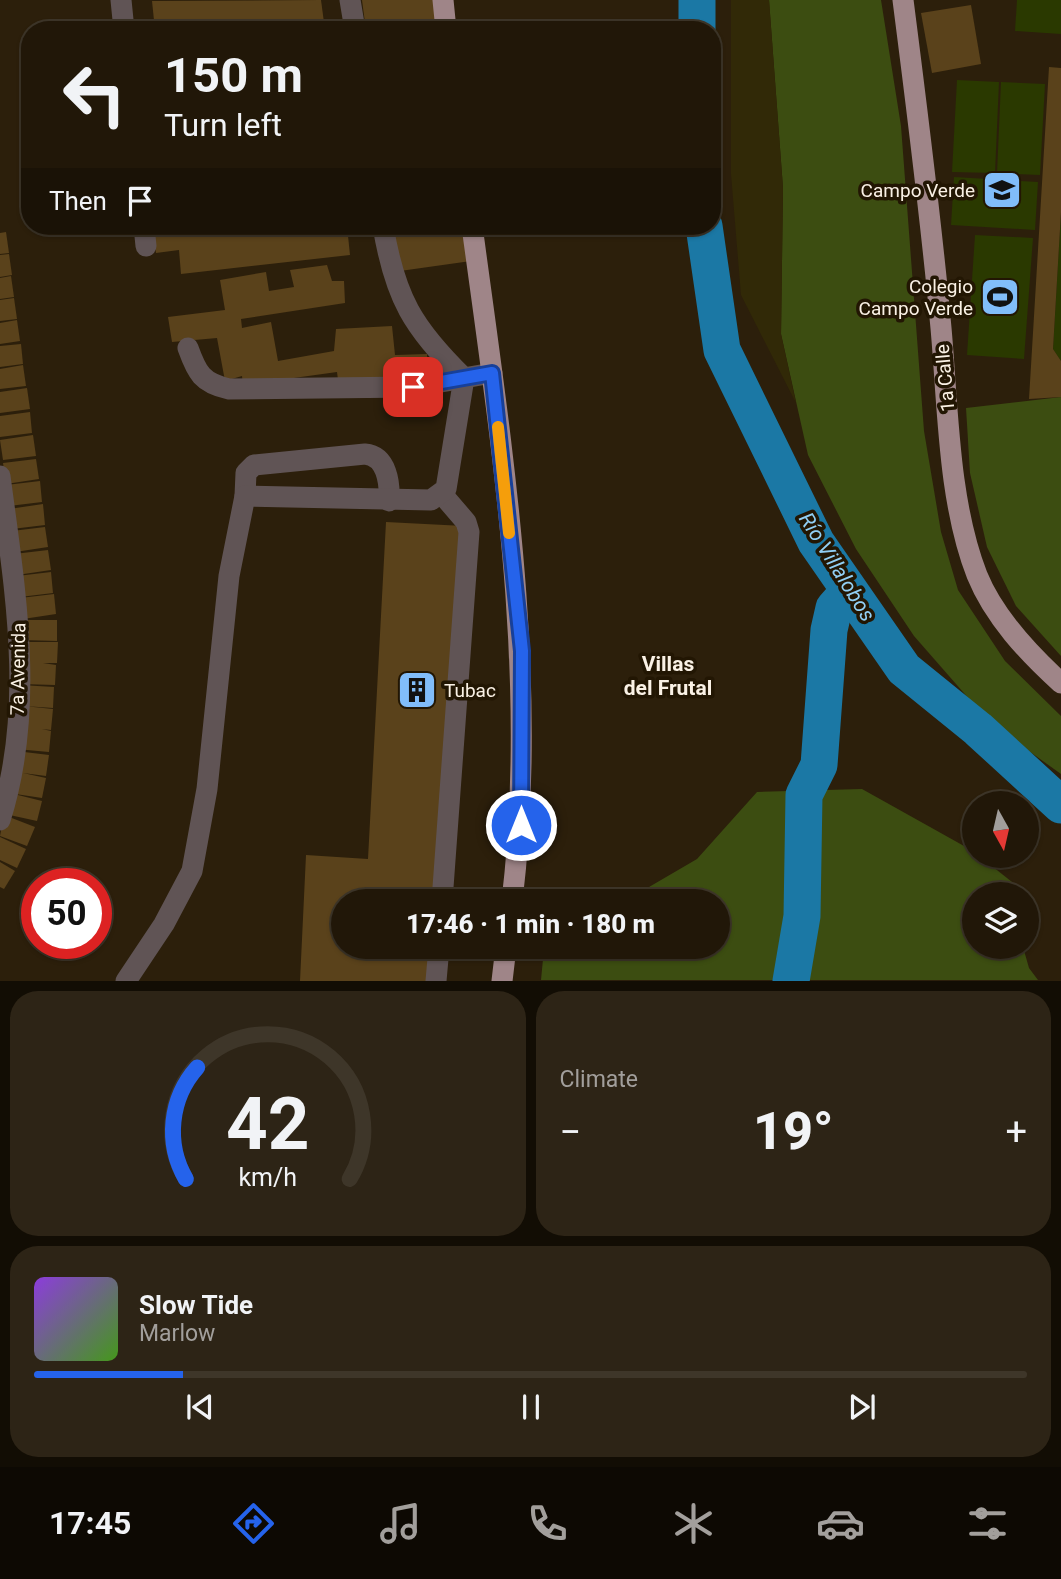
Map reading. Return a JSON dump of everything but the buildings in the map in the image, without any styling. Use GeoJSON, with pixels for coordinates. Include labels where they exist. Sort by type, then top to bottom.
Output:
{"type":"FeatureCollection","features":[{"type":"Feature","properties":{"kind":"main road"},"geometry":{"type":"LineString","coordinates":[[443,0],[445,21]]}},
{"type":"Feature","properties":{"kind":"main road","name":"1a Calle"},"geometry":{"type":"LineString","coordinates":[[903,0],[928,192],[954,468],[966,534],[976,572],[995,610],[1061,683]]}},
{"type":"Feature","properties":{"kind":"main road"},"geometry":{"type":"LineString","coordinates":[[473,235],[492,373],[522,651],[521,825],[513,889]]}},
{"type":"Feature","properties":{"kind":"main road"},"geometry":{"type":"LineString","coordinates":[[502,981],[505,959]]}},
{"type":"Feature","properties":{"kind":"street"},"geometry":{"type":"LineString","coordinates":[[121,0],[123,21]]}},
{"type":"Feature","properties":{"kind":"street"},"geometry":{"type":"LineString","coordinates":[[350,0],[354,21]]}},
{"type":"Feature","properties":{"kind":"street"},"geometry":{"type":"LineString","coordinates":[[385,235],[408,311],[428,342],[464,378]]}},
{"type":"Feature","properties":{"kind":"street"},"geometry":{"type":"LineString","coordinates":[[188,348],[197,373],[209,385],[229,389],[413,387],[492,373]]}},
{"type":"Feature","properties":{"kind":"street"},"geometry":{"type":"LineString","coordinates":[[245,496],[431,500],[446,489],[464,378]]}},
{"type":"Feature","properties":{"kind":"street"},"geometry":{"type":"LineString","coordinates":[[126,981],[164,925],[192,871],[207,789],[229,576],[245,496],[246,473],[254,465],[365,454],[379,459],[386,473],[389,501]]}},
{"type":"Feature","properties":{"kind":"street","name":"7a Avenida"},"geometry":{"type":"LineString","coordinates":[[0,476],[18,609],[21,679],[10,782],[0,820]]}},
{"type":"Feature","properties":{"kind":"street"},"geometry":{"type":"LineString","coordinates":[[442,494],[466,522],[469,532],[443,889]]}},
{"type":"Feature","properties":{"kind":"street"},"geometry":{"type":"LineString","coordinates":[[436,981],[438,959]]}},
{"type":"Feature","properties":{"kind":"green space"},"geometry":{"type":"Polygon","coordinates":[[[769,0],[881,0],[901,126],[924,431],[941,532],[958,590],[1005,661],[1061,716],[1061,774],[991,724],[914,636],[856,549],[808,455],[781,334],[783,188],[769,0]]]}},
{"type":"Feature","properties":{"kind":"green space"},"geometry":{"type":"Polygon","coordinates":[[[1017,0],[1061,0],[1061,34],[1015,31],[1017,0]]]}},
{"type":"Feature","properties":{"kind":"green space"},"geometry":{"type":"Polygon","coordinates":[[[957,80],[999,82],[995,173],[952,172],[957,80]]]}},
{"type":"Feature","properties":{"kind":"green space"},"geometry":{"type":"Polygon","coordinates":[[[1001,82],[1045,84],[1040,175],[997,173],[1001,82]]]}},
{"type":"Feature","properties":{"kind":"green space","name":"Colegio Campo Verde"},"geometry":{"type":"Polygon","coordinates":[[[954,177],[1038,182],[1035,230],[951,225],[954,177]]]}},
{"type":"Feature","properties":{"kind":"green space"},"geometry":{"type":"Polygon","coordinates":[[[1061,212],[1061,361],[1053,349],[1061,212]]]}},
{"type":"Feature","properties":{"kind":"green space","name":"Colegio Campo Verde"},"geometry":{"type":"Polygon","coordinates":[[[975,235],[1033,238],[1024,359],[967,355],[975,235]]]}},
{"type":"Feature","properties":{"kind":"green space"},"geometry":{"type":"Polygon","coordinates":[[[1061,397],[1061,656],[1016,606],[987,547],[970,473],[966,408],[1061,397]]]}},
{"type":"Feature","properties":{"kind":"green space"},"geometry":{"type":"Polygon","coordinates":[[[862,789],[962,845],[962,868],[994,868],[1012,882],[962,882],[962,959],[1026,959],[1038,980],[541,980],[543,959],[730,959],[730,889],[646,889],[697,859],[757,792],[862,789]]]}},
{"type":"Feature","properties":{"kind":"sand"},"geometry":{"type":"Polygon","coordinates":[[[731,0],[769,0],[783,188],[781,334],[796,403],[741,295],[731,174],[731,0]]]}},
{"type":"Feature","properties":{"kind":"waterway","name":"Río Villalobos"},"geometry":{"type":"LineString","coordinates":[[697,0],[697,21]]}},
{"type":"Feature","properties":{"kind":"waterway","name":"Río Villalobos"},"geometry":{"type":"LineString","coordinates":[[705,235],[722,350],[816,542],[904,669],[978,729],[1061,805]]}},
{"type":"Feature","properties":{"kind":"waterway"},"geometry":{"type":"LineString","coordinates":[[791,981],[802,916],[804,795],[819,765],[829,630],[834,608],[849,591]]}},
{"type":"Feature","properties":{"kind":"slow traffic"},"geometry":{"type":"LineString","coordinates":[[498,427],[509,533]]}},
{"type":"Feature","properties":{"kind":"place","name":"Campo Verde"},"geometry":{"type":"Point","coordinates":[1002,190]}},
{"type":"Feature","properties":{"kind":"place","name":"Colegio Campo Verde"},"geometry":{"type":"Point","coordinates":[1000,297]}},
{"type":"Feature","properties":{"kind":"place","name":"Tubac"},"geometry":{"type":"Point","coordinates":[417,690]}},
{"type":"Feature","properties":{"kind":"district","name":"Villas del Frutal"},"geometry":{"type":"Point","coordinates":[668,676]}},
{"type":"Feature","properties":{"kind":"route"},"geometry":{"type":"LineString","coordinates":[[413,387],[492,373],[522,651],[521,825]]}}]}
